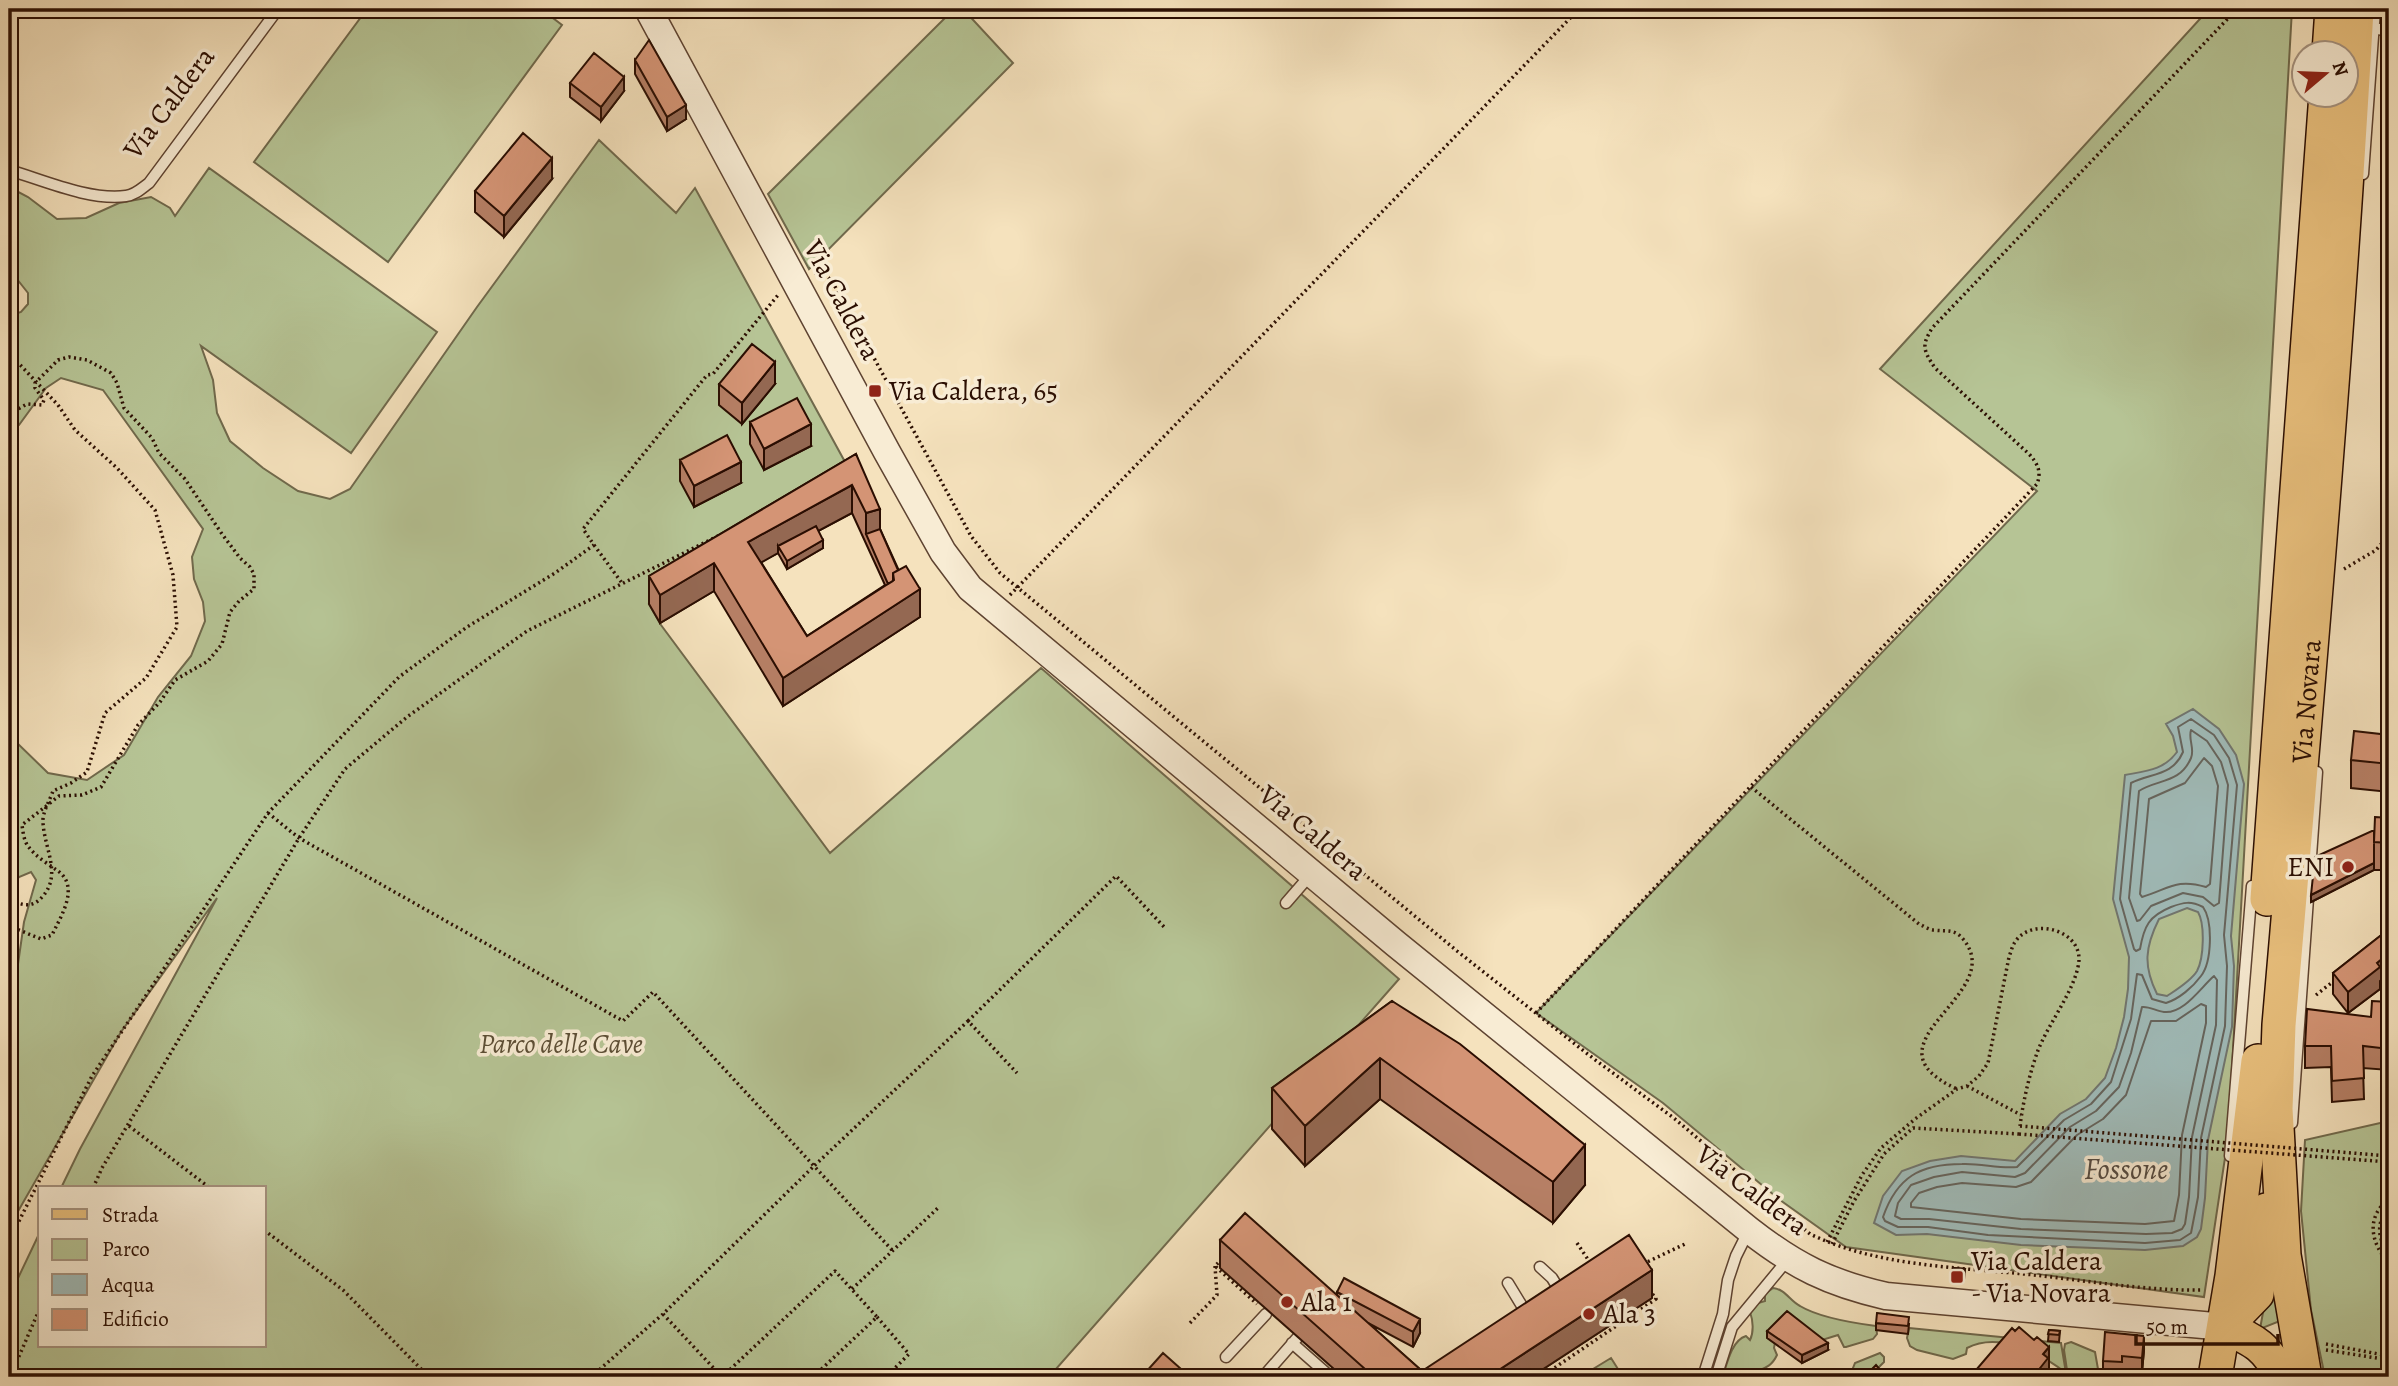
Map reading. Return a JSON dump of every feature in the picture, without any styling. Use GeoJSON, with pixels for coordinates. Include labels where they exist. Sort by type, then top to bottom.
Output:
{"type":"FeatureCollection","features":[{"type":"Feature","properties":{"kind":"main road"},"geometry":{"type":"LineString","coordinates":[[2341,38],[2362,15]]}},
{"type":"Feature","properties":{"kind":"main road","name":"Via Novara"},"geometry":{"type":"LineString","coordinates":[[2210,1374],[2225,1327],[2242,1194],[2275,1139],[2279,1025],[2325,500],[2362,15]]}},
{"type":"Feature","properties":{"kind":"main road","name":"Via Novara"},"geometry":{"type":"LineString","coordinates":[[2310,1362],[2284,1255],[2275,1139],[2259,1054],[2261,990],[2325,108]]}},
{"type":"Feature","properties":{"kind":"main road"},"geometry":{"type":"LineString","coordinates":[[2275,1139],[2257,1294],[2225,1327],[2257,1342],[2271,1355],[2283,1377]]}},
{"type":"Feature","properties":{"kind":"street","name":"Via Caldera"},"geometry":{"type":"LineString","coordinates":[[648,9],[887,452],[943,552],[970,588],[1312,873],[1749,1230],[1807,1270],[1846,1287],[1886,1296],[2225,1327]]}},
{"type":"Feature","properties":{"kind":"lane","name":"Via Caldera"},"geometry":{"type":"LineString","coordinates":[[9,170],[96,195],[126,196],[142,189],[151,181],[278,9]]}},
{"type":"Feature","properties":{"kind":"lane"},"geometry":{"type":"LineString","coordinates":[[2362,15],[2389,31]]}},
{"type":"Feature","properties":{"kind":"lane"},"geometry":{"type":"LineString","coordinates":[[2362,15],[2373,53],[2362,192]]}},
{"type":"Feature","properties":{"kind":"lane"},"geometry":{"type":"LineString","coordinates":[[2275,1139],[2318,760]]}},
{"type":"Feature","properties":{"kind":"lane"},"geometry":{"type":"LineString","coordinates":[[1286,904],[1312,873]]}},
{"type":"Feature","properties":{"kind":"lane"},"geometry":{"type":"LineString","coordinates":[[2242,1194],[2230,1158],[2252,880]]}},
{"type":"Feature","properties":{"kind":"lane"},"geometry":{"type":"LineString","coordinates":[[1703,1377],[1723,1314],[1732,1268],[1749,1230]]}},
{"type":"Feature","properties":{"kind":"lane"},"geometry":{"type":"LineString","coordinates":[[1712,1377],[1718,1371],[1732,1326],[1788,1258]]}},
{"type":"Feature","properties":{"kind":"lane"},"geometry":{"type":"LineString","coordinates":[[1540,1267],[1552,1278],[1565,1300],[1551,1303]]}},
{"type":"Feature","properties":{"kind":"lane"},"geometry":{"type":"LineString","coordinates":[[1508,1283],[1531,1321],[1540,1310]]}},
{"type":"Feature","properties":{"kind":"lane"},"geometry":{"type":"LineString","coordinates":[[1226,1357],[1266,1313]]}},
{"type":"Feature","properties":{"kind":"lane"},"geometry":{"type":"LineString","coordinates":[[1263,1377],[1295,1340],[1326,1372]]}},
{"type":"Feature","properties":{"kind":"path"},"geometry":{"type":"LineString","coordinates":[[1016,586],[1579,9]]}},
{"type":"Feature","properties":{"kind":"path"},"geometry":{"type":"LineString","coordinates":[[1536,1013],[2037,484],[2040,478],[2038,465],[1935,368],[1926,354],[1924,340],[1933,327],[2237,9]]}},
{"type":"Feature","properties":{"kind":"path"},"geometry":{"type":"LineString","coordinates":[[811,274],[822,272],[832,281],[971,536],[1000,573],[1457,951],[1675,1119],[1810,1234],[1832,1244],[1884,1259],[2203,1291]]}},
{"type":"Feature","properties":{"kind":"path"},"geometry":{"type":"LineString","coordinates":[[622,583],[583,529],[706,375],[713,374],[780,293]]}},
{"type":"Feature","properties":{"kind":"path"},"geometry":{"type":"LineString","coordinates":[[9,353],[58,405],[75,430],[117,468],[155,510],[173,575],[177,627],[146,678],[105,713],[86,772],[53,791],[42,820],[51,856],[51,887],[37,903],[25,906],[9,900]]}},
{"type":"Feature","properties":{"kind":"path"},"geometry":{"type":"LineString","coordinates":[[9,926],[41,939],[52,935],[70,892],[67,880],[27,846],[22,825],[59,796],[82,795],[102,787],[138,725],[160,702],[175,680],[208,661],[222,644],[230,612],[254,589],[254,574],[222,534],[185,479],[159,453],[152,438],[124,408],[117,383],[111,373],[87,360],[69,357],[58,360],[35,383]]}},
{"type":"Feature","properties":{"kind":"path"},"geometry":{"type":"LineString","coordinates":[[9,414],[27,404],[42,405],[44,400],[35,388],[35,383]]}},
{"type":"Feature","properties":{"kind":"path"},"geometry":{"type":"LineString","coordinates":[[94,1186],[102,1168],[299,838],[345,769],[407,717],[527,631],[732,529]]}},
{"type":"Feature","properties":{"kind":"path"},"geometry":{"type":"LineString","coordinates":[[2337,572],[2376,550],[2389,535]]}},
{"type":"Feature","properties":{"kind":"path"},"geometry":{"type":"LineString","coordinates":[[9,1241],[92,1076],[268,813],[399,677],[467,627],[555,573],[594,545]]}},
{"type":"Feature","properties":{"kind":"path"},"geometry":{"type":"LineString","coordinates":[[1751,787],[1919,924],[1933,930],[1950,930],[1964,939],[1971,956],[1972,972],[1964,991],[1931,1028],[1924,1041],[1923,1055],[1927,1068],[1938,1080],[1957,1089]]}},
{"type":"Feature","properties":{"kind":"path"},"geometry":{"type":"LineString","coordinates":[[268,813],[299,838],[623,1021],[653,992],[892,1250]]}},
{"type":"Feature","properties":{"kind":"path"},"geometry":{"type":"LineString","coordinates":[[592,1377],[663,1314],[1116,876],[1166,929]]}},
{"type":"Feature","properties":{"kind":"path"},"geometry":{"type":"LineString","coordinates":[[1827,1242],[1862,1175],[1881,1148],[1915,1119],[1957,1089],[1967,1086],[1979,1076],[1988,1063],[2009,957],[2015,941],[2025,933],[2041,928],[2058,930],[2071,940],[2079,958],[2073,981],[2037,1052],[2020,1126],[2389,1159]]}},
{"type":"Feature","properties":{"kind":"path"},"geometry":{"type":"LineString","coordinates":[[2279,1025],[2337,978]]}},
{"type":"Feature","properties":{"kind":"path"},"geometry":{"type":"LineString","coordinates":[[968,1021],[1017,1073]]}},
{"type":"Feature","properties":{"kind":"path"},"geometry":{"type":"LineString","coordinates":[[1967,1086],[2021,1115]]}},
{"type":"Feature","properties":{"kind":"path"},"geometry":{"type":"LineString","coordinates":[[128,1125],[207,1186]]}},
{"type":"Feature","properties":{"kind":"path"},"geometry":{"type":"LineString","coordinates":[[1832,1244],[1854,1201],[1884,1154],[1913,1128],[2019,1134],[2275,1139],[2389,1159]]}},
{"type":"Feature","properties":{"kind":"path"},"geometry":{"type":"LineString","coordinates":[[2389,1199],[2384,1203],[2372,1227],[2375,1243],[2389,1262]]}},
{"type":"Feature","properties":{"kind":"path"},"geometry":{"type":"LineString","coordinates":[[851,1289],[940,1206]]}},
{"type":"Feature","properties":{"kind":"path"},"geometry":{"type":"LineString","coordinates":[[2389,1208],[2384,1213],[2379,1228],[2381,1244],[2389,1252]]}},
{"type":"Feature","properties":{"kind":"path"},"geometry":{"type":"LineString","coordinates":[[266,1232],[343,1290],[429,1377]]}},
{"type":"Feature","properties":{"kind":"path"},"geometry":{"type":"LineString","coordinates":[[1577,1243],[1594,1269]]}},
{"type":"Feature","properties":{"kind":"path"},"geometry":{"type":"LineString","coordinates":[[1635,1268],[1685,1244]]}},
{"type":"Feature","properties":{"kind":"path"},"geometry":{"type":"LineString","coordinates":[[1190,1322],[1217,1295],[1215,1266],[1223,1257]]}},
{"type":"Feature","properties":{"kind":"path"},"geometry":{"type":"LineString","coordinates":[[1215,1266],[1266,1313]]}},
{"type":"Feature","properties":{"kind":"path"},"geometry":{"type":"LineString","coordinates":[[663,1314],[722,1377],[835,1271],[909,1354],[886,1377]]}},
{"type":"Feature","properties":{"kind":"path"},"geometry":{"type":"LineString","coordinates":[[1541,1377],[1656,1299],[1649,1289]]}},
{"type":"Feature","properties":{"kind":"path"},"geometry":{"type":"LineString","coordinates":[[10,1377],[38,1313]]}},
{"type":"Feature","properties":{"kind":"path"},"geometry":{"type":"LineString","coordinates":[[813,1377],[877,1317]]}},
{"type":"Feature","properties":{"kind":"path"},"geometry":{"type":"LineString","coordinates":[[2326,1344],[2389,1358]]}},
{"type":"Feature","properties":{"kind":"path"},"geometry":{"type":"LineString","coordinates":[[2310,1362],[2389,1358]]}},
{"type":"Feature","properties":{"kind":"green space"},"geometry":{"type":"Polygon","coordinates":[[[367,9],[541,9],[562,25],[388,262],[254,162],[367,9]]]}},
{"type":"Feature","properties":{"kind":"green space"},"geometry":{"type":"Polygon","coordinates":[[[954,9],[963,9],[1013,63],[809,269],[768,194],[954,9]]]}},
{"type":"Feature","properties":{"kind":"green space"},"geometry":{"type":"Polygon","coordinates":[[[2209,9],[2292,9],[2228,1138],[2204,1297],[1846,1247],[1780,1200],[1663,1103],[1536,1013],[2037,491],[1880,369],[2209,9]]]}},
{"type":"Feature","properties":{"kind":"green space","name":"Parco delle Cave"},"geometry":{"type":"Polygon","coordinates":[[[599,140],[676,213],[695,188],[856,482],[649,604],[661,625],[830,853],[1041,668],[1399,979],[1049,1377],[9,1377],[9,1297],[38,1236],[38,1348],[266,1348],[266,1186],[62,1186],[217,898],[121,1032],[9,1227],[9,979],[17,971],[24,922],[36,880],[31,872],[19,877],[9,888],[9,728],[15,741],[48,773],[87,780],[124,755],[158,697],[191,656],[205,621],[203,602],[194,579],[192,557],[203,529],[103,390],[61,378],[46,388],[19,425],[9,430],[9,316],[21,312],[28,304],[28,293],[9,269],[9,187],[28,197],[57,219],[86,218],[119,203],[151,197],[170,208],[175,216],[209,168],[437,332],[351,453],[201,346],[213,380],[217,413],[230,441],[263,468],[298,491],[330,499],[350,489],[477,307],[599,140]]]}},
{"type":"Feature","properties":{"kind":"green space"},"geometry":{"type":"Polygon","coordinates":[[[2389,1121],[2389,1377],[2325,1377],[2311,1310],[2301,1211],[2305,1140],[2389,1121]]]}},
{"type":"Feature","properties":{"kind":"green space"},"geometry":{"type":"Polygon","coordinates":[[[2270,1274],[2285,1319],[2260,1329],[2270,1274]]]}},
{"type":"Feature","properties":{"kind":"green space"},"geometry":{"type":"Polygon","coordinates":[[[1773,1288],[1817,1314],[1876,1326],[1877,1334],[1873,1339],[1846,1347],[1838,1335],[1819,1341],[1776,1337],[1774,1348],[1777,1355],[1767,1367],[1748,1377],[1723,1376],[1737,1342],[1746,1336],[1750,1340],[1753,1326],[1750,1312],[1755,1304],[1765,1301],[1765,1294],[1773,1288]]]}},
{"type":"Feature","properties":{"kind":"green space"},"geometry":{"type":"Polygon","coordinates":[[[1909,1328],[2061,1343],[2066,1373],[2032,1352],[2006,1343],[1979,1343],[1967,1348],[1966,1354],[1953,1359],[1917,1350],[1910,1346],[1907,1338],[1909,1328]]]}},
{"type":"Feature","properties":{"kind":"green space"},"geometry":{"type":"Polygon","coordinates":[[[2071,1342],[2095,1352],[2098,1369],[2095,1377],[2068,1377],[2064,1350],[2065,1344],[2071,1342]]]}},
{"type":"Feature","properties":{"kind":"green space"},"geometry":{"type":"Polygon","coordinates":[[[1880,1353],[1884,1357],[1884,1362],[1869,1377],[1846,1377],[1855,1363],[1880,1353]]]}},
{"type":"Feature","properties":{"kind":"green space"},"geometry":{"type":"Polygon","coordinates":[[[1611,1358],[1623,1377],[1580,1377],[1611,1358]]]}},
{"type":"Feature","properties":{"kind":"water","name":"Fossone"},"geometry":{"type":"Polygon","coordinates":[[[2193,709],[2219,729],[2236,755],[2244,784],[2231,936],[2234,966],[2232,1027],[2208,1140],[2205,1198],[2201,1229],[2197,1237],[2183,1246],[2145,1250],[2021,1245],[1927,1234],[1896,1235],[1874,1223],[1883,1196],[1902,1171],[1930,1161],[1961,1156],[2015,1161],[2060,1114],[2086,1099],[2105,1078],[2116,1048],[2128,989],[2129,957],[2113,899],[2125,775],[2160,766],[2177,752],[2173,736],[2166,724],[2193,709]],[[2187,908],[2159,919],[2148,956],[2149,974],[2157,994],[2167,996],[2197,971],[2203,941],[2198,912],[2187,908]]]}},
{"type":"Feature","properties":{"kind":"building"},"geometry":{"type":"Polygon","coordinates":[[[649,40],[686,105],[667,117],[635,60],[649,40]]]}},
{"type":"Feature","properties":{"kind":"building"},"geometry":{"type":"Polygon","coordinates":[[[594,53],[624,77],[601,107],[570,83],[594,53]]]}},
{"type":"Feature","properties":{"kind":"building"},"geometry":{"type":"Polygon","coordinates":[[[523,133],[552,158],[504,216],[475,191],[523,133]]]}},
{"type":"Feature","properties":{"kind":"building"},"geometry":{"type":"Polygon","coordinates":[[[752,344],[775,362],[742,403],[719,384],[752,344]]]}},
{"type":"Feature","properties":{"kind":"building"},"geometry":{"type":"Polygon","coordinates":[[[797,398],[811,424],[764,449],[750,422],[797,398]]]}},
{"type":"Feature","properties":{"kind":"building"},"geometry":{"type":"Polygon","coordinates":[[[727,435],[741,462],[694,486],[680,460],[727,435]]]}},
{"type":"Feature","properties":{"kind":"building"},"geometry":{"type":"Polygon","coordinates":[[[856,454],[880,509],[866,513],[852,485],[748,542],[807,636],[894,580],[893,573],[906,566],[920,589],[783,678],[714,563],[660,595],[649,576],[856,454]]]}},
{"type":"Feature","properties":{"kind":"building"},"geometry":{"type":"Polygon","coordinates":[[[816,526],[823,540],[787,561],[778,546],[816,526]]]}},
{"type":"Feature","properties":{"kind":"building"},"geometry":{"type":"Polygon","coordinates":[[[880,529],[898,570],[893,573],[893,581],[888,584],[866,534],[880,529]]]}},
{"type":"Feature","properties":{"kind":"building"},"geometry":{"type":"Polygon","coordinates":[[[2354,731],[2389,735],[2389,764],[2351,760],[2354,731]]]}},
{"type":"Feature","properties":{"kind":"building"},"geometry":{"type":"Polygon","coordinates":[[[2375,817],[2389,818],[2389,843],[2374,842],[2375,817]]]}},
{"type":"Feature","properties":{"kind":"building"},"geometry":{"type":"Polygon","coordinates":[[[2374,830],[2374,863],[2311,895],[2315,857],[2374,830]]]}},
{"type":"Feature","properties":{"kind":"building"},"geometry":{"type":"Polygon","coordinates":[[[2389,929],[2389,953],[2377,963],[2380,967],[2348,992],[2333,973],[2389,929]]]}},
{"type":"Feature","properties":{"kind":"building"},"geometry":{"type":"Polygon","coordinates":[[[1392,1001],[1460,1044],[1585,1145],[1553,1182],[1380,1058],[1305,1126],[1272,1088],[1392,1001]]]}},
{"type":"Feature","properties":{"kind":"building"},"geometry":{"type":"Polygon","coordinates":[[[2372,1001],[2389,1002],[2389,1049],[2363,1046],[2364,1078],[2332,1081],[2331,1046],[2305,1046],[2307,1009],[2371,1017],[2372,1001]]]}},
{"type":"Feature","properties":{"kind":"building"},"geometry":{"type":"Polygon","coordinates":[[[1245,1213],[1422,1371],[1416,1377],[1374,1377],[1220,1240],[1245,1213]]]}},
{"type":"Feature","properties":{"kind":"building"},"geometry":{"type":"Polygon","coordinates":[[[1629,1235],[1652,1270],[1488,1377],[1426,1377],[1422,1371],[1629,1235]]]}},
{"type":"Feature","properties":{"kind":"building"},"geometry":{"type":"Polygon","coordinates":[[[1954,1268],[1965,1269],[1964,1273],[1953,1272],[1954,1268]]]}},
{"type":"Feature","properties":{"kind":"building"},"geometry":{"type":"Polygon","coordinates":[[[1344,1278],[1420,1319],[1413,1332],[1337,1292],[1344,1278]]]}},
{"type":"Feature","properties":{"kind":"building"},"geometry":{"type":"Polygon","coordinates":[[[1787,1311],[1828,1343],[1802,1355],[1767,1331],[1787,1311]]]}},
{"type":"Feature","properties":{"kind":"building"},"geometry":{"type":"Polygon","coordinates":[[[1877,1313],[1909,1317],[1908,1326],[1876,1323],[1877,1313]]]}},
{"type":"Feature","properties":{"kind":"building"},"geometry":{"type":"Polygon","coordinates":[[[2019,1327],[2034,1340],[2037,1337],[2049,1347],[2043,1354],[2048,1358],[2033,1377],[1970,1377],[2012,1328],[2015,1331],[2019,1327]]]}},
{"type":"Feature","properties":{"kind":"building"},"geometry":{"type":"Polygon","coordinates":[[[2049,1330],[2060,1331],[2059,1335],[2048,1334],[2049,1330]]]}},
{"type":"Feature","properties":{"kind":"building"},"geometry":{"type":"Polygon","coordinates":[[[2105,1332],[2144,1336],[2142,1358],[2122,1356],[2122,1362],[2103,1361],[2105,1332]]]}},
{"type":"Feature","properties":{"kind":"building"},"geometry":{"type":"Polygon","coordinates":[[[1163,1353],[1190,1377],[1149,1377],[1145,1373],[1163,1353]]]}},
{"type":"Feature","properties":{"kind":"building"},"geometry":{"type":"Polygon","coordinates":[[[1876,1365],[1882,1372],[1875,1377],[1870,1371],[1876,1365]]]}},
{"type":"Feature","properties":{"kind":"place","name":"Via Caldera, 65"},"geometry":{"type":"Point","coordinates":[875,391]}},
{"type":"Feature","properties":{"kind":"place","name":"ENI"},"geometry":{"type":"Point","coordinates":[2348,867]}},
{"type":"Feature","properties":{"kind":"place","name":"Via Caldera - Via Novara"},"geometry":{"type":"Point","coordinates":[1957,1277]}},
{"type":"Feature","properties":{"kind":"place","name":"Ala 1"},"geometry":{"type":"Point","coordinates":[1287,1302]}},
{"type":"Feature","properties":{"kind":"place","name":"Ala 3"},"geometry":{"type":"Point","coordinates":[1589,1314]}}]}
